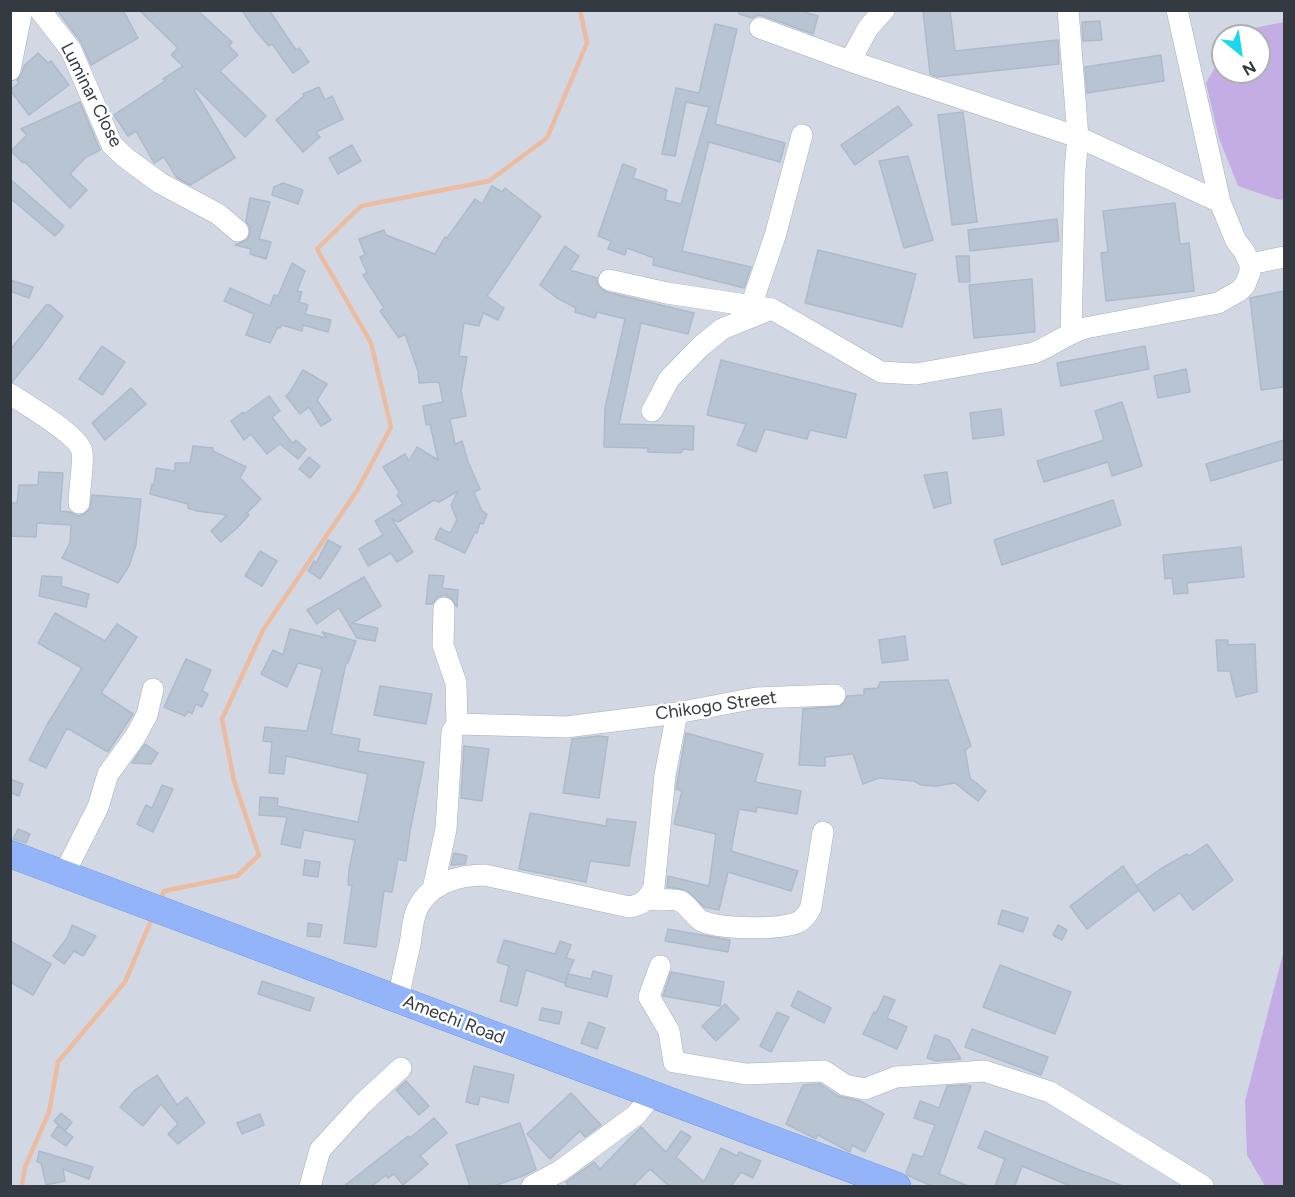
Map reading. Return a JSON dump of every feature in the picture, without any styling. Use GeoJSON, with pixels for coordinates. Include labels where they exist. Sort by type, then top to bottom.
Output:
{"type":"FeatureCollection","features":[{"type":"Feature","properties":{"kind":"main road","name":"Amechi Road"},"geometry":{"type":"LineString","coordinates":[[10,854],[897,1186]]}},
{"type":"Feature","properties":{"kind":"street"},"geometry":{"type":"LineString","coordinates":[[10,70],[22,10]]}},
{"type":"Feature","properties":{"kind":"street","name":"Luminar Close"},"geometry":{"type":"LineString","coordinates":[[40,10],[71,50],[112,145],[173,192],[218,214],[238,231]]}},
{"type":"Feature","properties":{"kind":"street"},"geometry":{"type":"LineString","coordinates":[[850,61],[868,28],[884,10]]}},
{"type":"Feature","properties":{"kind":"street"},"geometry":{"type":"LineString","coordinates":[[1068,10],[1078,137],[1075,170],[1071,332]]}},
{"type":"Feature","properties":{"kind":"street"},"geometry":{"type":"LineString","coordinates":[[609,280],[667,293],[772,309],[881,372],[907,375],[1034,353],[1045,349],[1071,332],[1085,328],[1218,303],[1245,285],[1250,272],[1250,264],[1244,251],[1236,242],[1220,202],[1177,10]]}},
{"type":"Feature","properties":{"kind":"street"},"geometry":{"type":"LineString","coordinates":[[760,28],[850,61],[1078,137],[1220,202]]}},
{"type":"Feature","properties":{"kind":"street"},"geometry":{"type":"LineString","coordinates":[[751,306],[775,236],[802,135]]}},
{"type":"Feature","properties":{"kind":"street"},"geometry":{"type":"LineString","coordinates":[[1250,264],[1284,257]]}},
{"type":"Feature","properties":{"kind":"street"},"geometry":{"type":"LineString","coordinates":[[652,411],[669,379],[700,347],[722,329],[772,309]]}},
{"type":"Feature","properties":{"kind":"street"},"geometry":{"type":"LineString","coordinates":[[10,394],[63,429],[77,442],[82,452],[79,503]]}},
{"type":"Feature","properties":{"kind":"street"},"geometry":{"type":"LineString","coordinates":[[433,889],[446,829],[452,732],[457,724],[456,683],[443,645],[444,608]]}},
{"type":"Feature","properties":{"kind":"street"},"geometry":{"type":"LineString","coordinates":[[64,874],[98,807],[108,774],[135,737],[147,715],[153,689]]}},
{"type":"Feature","properties":{"kind":"street","name":"Chikogo Street"},"geometry":{"type":"LineString","coordinates":[[457,724],[566,727],[677,712],[756,698],[835,695]]}},
{"type":"Feature","properties":{"kind":"street"},"geometry":{"type":"LineString","coordinates":[[399,999],[402,969],[414,919],[421,902],[433,889],[454,879],[485,875],[629,907],[637,906],[648,898],[654,887],[665,775],[677,712]]}},
{"type":"Feature","properties":{"kind":"street"},"geometry":{"type":"LineString","coordinates":[[648,898],[660,902],[676,900],[682,902],[697,919],[720,926],[775,926],[797,922],[808,914],[811,906],[823,832]]}},
{"type":"Feature","properties":{"kind":"street"},"geometry":{"type":"LineString","coordinates":[[660,966],[649,997],[669,1030],[674,1062],[746,1074],[824,1071],[845,1085],[866,1089],[896,1077],[984,1071],[1050,1092],[1203,1186]]}},
{"type":"Feature","properties":{"kind":"street"},"geometry":{"type":"LineString","coordinates":[[310,1186],[320,1150],[362,1104],[401,1068]]}},
{"type":"Feature","properties":{"kind":"street"},"geometry":{"type":"LineString","coordinates":[[532,1186],[560,1171],[636,1115],[652,1095]]}},
{"type":"Feature","properties":{"kind":"shaded area"},"geometry":{"type":"Polygon","coordinates":[[[11,11],[1284,11],[1284,1186],[11,1186],[11,11]]]}},
{"type":"Feature","properties":{"kind":"shaded area"},"geometry":{"type":"Polygon","coordinates":[[[1284,22],[1284,200],[1238,186],[1219,138],[1206,83],[1211,74],[1211,84],[1271,84],[1271,25],[1284,22]]]}},
{"type":"Feature","properties":{"kind":"shaded area"},"geometry":{"type":"Polygon","coordinates":[[[1284,950],[1284,1186],[1265,1186],[1247,1155],[1245,1101],[1284,950]]]}},
{"type":"Feature","properties":{"kind":"building"},"geometry":{"type":"Polygon","coordinates":[[[57,10],[123,10],[138,38],[91,65],[81,42],[57,10]]]}},
{"type":"Feature","properties":{"kind":"building"},"geometry":{"type":"Polygon","coordinates":[[[139,10],[197,10],[232,42],[229,46],[238,55],[220,71],[266,116],[245,137],[196,88],[194,90],[235,158],[190,185],[177,178],[164,157],[154,163],[136,131],[128,136],[114,115],[165,81],[163,79],[183,66],[171,55],[178,48],[139,10]]]}},
{"type":"Feature","properties":{"kind":"building"},"geometry":{"type":"Polygon","coordinates":[[[242,10],[269,10],[296,50],[299,48],[309,62],[293,73],[272,44],[269,46],[255,30],[242,10]]]}},
{"type":"Feature","properties":{"kind":"building"},"geometry":{"type":"Polygon","coordinates":[[[739,10],[797,10],[818,16],[813,34],[764,16],[758,15],[752,18],[739,14],[739,10]]]}},
{"type":"Feature","properties":{"kind":"building"},"geometry":{"type":"Polygon","coordinates":[[[923,10],[950,10],[955,51],[1058,40],[1059,64],[937,77],[930,74],[923,10]]]}},
{"type":"Feature","properties":{"kind":"building"},"geometry":{"type":"Polygon","coordinates":[[[1100,21],[1102,40],[1083,41],[1082,22],[1100,21]]]}},
{"type":"Feature","properties":{"kind":"building"},"geometry":{"type":"Polygon","coordinates":[[[715,24],[737,29],[715,124],[785,143],[780,162],[709,142],[682,251],[751,267],[744,288],[653,265],[654,258],[627,248],[625,255],[608,249],[611,241],[598,236],[623,164],[636,169],[633,178],[667,190],[665,200],[681,204],[709,107],[686,102],[675,156],[662,154],[676,88],[699,93],[715,24]]]}},
{"type":"Feature","properties":{"kind":"building"},"geometry":{"type":"Polygon","coordinates":[[[38,53],[48,63],[51,61],[69,85],[29,115],[10,90],[19,83],[17,80],[24,66],[38,53]]]}},
{"type":"Feature","properties":{"kind":"building"},"geometry":{"type":"Polygon","coordinates":[[[1161,55],[1164,81],[1087,93],[1085,67],[1161,55]]]}},
{"type":"Feature","properties":{"kind":"building"},"geometry":{"type":"Polygon","coordinates":[[[319,87],[325,100],[332,96],[343,119],[316,132],[320,137],[303,152],[276,120],[304,96],[303,94],[319,87]]]}},
{"type":"Feature","properties":{"kind":"building"},"geometry":{"type":"Polygon","coordinates":[[[80,102],[100,150],[86,157],[70,174],[87,190],[70,208],[25,162],[23,163],[11,151],[27,135],[21,129],[80,102]]]}},
{"type":"Feature","properties":{"kind":"building"},"geometry":{"type":"Polygon","coordinates":[[[898,106],[912,125],[855,165],[841,145],[898,106]]]}},
{"type":"Feature","properties":{"kind":"building"},"geometry":{"type":"Polygon","coordinates":[[[963,112],[977,222],[952,225],[938,115],[963,112]]]}},
{"type":"Feature","properties":{"kind":"building"},"geometry":{"type":"Polygon","coordinates":[[[352,145],[361,161],[338,174],[329,158],[352,145]]]}},
{"type":"Feature","properties":{"kind":"building"},"geometry":{"type":"Polygon","coordinates":[[[908,156],[933,240],[904,248],[879,161],[908,156]]]}},
{"type":"Feature","properties":{"kind":"building"},"geometry":{"type":"Polygon","coordinates":[[[10,179],[64,226],[55,236],[10,198],[10,179]]]}},
{"type":"Feature","properties":{"kind":"building"},"geometry":{"type":"Polygon","coordinates":[[[283,183],[303,190],[298,204],[272,195],[274,187],[283,183]]]}},
{"type":"Feature","properties":{"kind":"building"},"geometry":{"type":"Polygon","coordinates":[[[492,186],[502,192],[505,188],[541,216],[487,296],[504,308],[498,320],[483,313],[479,326],[464,323],[459,356],[467,357],[461,391],[466,416],[450,419],[455,444],[462,441],[480,489],[474,492],[482,511],[487,514],[465,553],[435,539],[440,528],[450,533],[457,520],[451,505],[458,491],[439,502],[434,500],[398,522],[392,519],[413,552],[397,562],[391,553],[368,566],[359,549],[383,535],[375,521],[403,504],[397,495],[400,493],[383,467],[405,454],[409,461],[417,447],[438,460],[430,424],[426,425],[423,406],[443,402],[439,382],[419,383],[418,371],[405,334],[399,338],[380,311],[384,308],[363,275],[367,273],[360,257],[365,255],[359,239],[384,230],[386,235],[435,254],[445,237],[447,238],[475,199],[482,204],[492,186]]]}},
{"type":"Feature","properties":{"kind":"building"},"geometry":{"type":"Polygon","coordinates":[[[250,198],[270,202],[259,239],[271,242],[266,259],[250,254],[251,249],[235,245],[247,240],[250,234],[250,227],[246,221],[250,198]]]}},
{"type":"Feature","properties":{"kind":"building"},"geometry":{"type":"Polygon","coordinates":[[[1175,203],[1180,244],[1189,243],[1194,291],[1106,301],[1101,253],[1108,252],[1103,211],[1175,203]]]}},
{"type":"Feature","properties":{"kind":"building"},"geometry":{"type":"Polygon","coordinates":[[[1057,219],[1059,241],[970,251],[968,230],[1057,219]]]}},
{"type":"Feature","properties":{"kind":"building"},"geometry":{"type":"Polygon","coordinates":[[[565,246],[579,256],[570,270],[597,278],[597,284],[606,292],[694,313],[688,334],[641,323],[619,424],[694,426],[693,450],[683,449],[681,453],[648,452],[648,448],[604,447],[605,408],[625,319],[597,312],[595,318],[575,312],[576,308],[557,298],[540,285],[565,246]]]}},
{"type":"Feature","properties":{"kind":"building"},"geometry":{"type":"Polygon","coordinates":[[[818,250],[916,274],[902,327],[805,303],[818,250]]]}},
{"type":"Feature","properties":{"kind":"building"},"geometry":{"type":"Polygon","coordinates":[[[956,256],[969,256],[970,282],[959,282],[956,256]]]}},
{"type":"Feature","properties":{"kind":"building"},"geometry":{"type":"Polygon","coordinates":[[[292,263],[305,271],[297,291],[302,292],[299,302],[308,305],[305,314],[331,320],[328,332],[303,325],[302,331],[282,325],[278,327],[270,343],[246,335],[254,314],[224,301],[230,288],[270,306],[274,295],[278,296],[292,263]]]}},
{"type":"Feature","properties":{"kind":"building"},"geometry":{"type":"Polygon","coordinates":[[[1032,279],[1035,332],[974,338],[969,285],[1032,279]]]}},
{"type":"Feature","properties":{"kind":"building"},"geometry":{"type":"Polygon","coordinates":[[[10,280],[33,287],[29,298],[10,291],[10,280]]]}},
{"type":"Feature","properties":{"kind":"building"},"geometry":{"type":"Polygon","coordinates":[[[1284,291],[1283,387],[1261,390],[1250,298],[1284,291]]]}},
{"type":"Feature","properties":{"kind":"building"},"geometry":{"type":"Polygon","coordinates":[[[46,305],[50,305],[63,316],[12,382],[10,381],[10,350],[46,305]]]}},
{"type":"Feature","properties":{"kind":"building"},"geometry":{"type":"Polygon","coordinates":[[[102,346],[125,362],[102,395],[79,379],[102,346]]]}},
{"type":"Feature","properties":{"kind":"building"},"geometry":{"type":"Polygon","coordinates":[[[1145,346],[1149,369],[1061,386],[1057,363],[1145,346]]]}},
{"type":"Feature","properties":{"kind":"building"},"geometry":{"type":"Polygon","coordinates":[[[721,360],[856,394],[846,438],[810,430],[807,439],[765,429],[756,452],[737,445],[746,424],[707,415],[721,360]]]}},
{"type":"Feature","properties":{"kind":"building"},"geometry":{"type":"Polygon","coordinates":[[[1186,369],[1190,392],[1158,398],[1154,376],[1186,369]]]}},
{"type":"Feature","properties":{"kind":"building"},"geometry":{"type":"Polygon","coordinates":[[[303,370],[327,384],[317,400],[331,420],[321,426],[309,407],[300,414],[286,396],[303,370]]]}},
{"type":"Feature","properties":{"kind":"building"},"geometry":{"type":"Polygon","coordinates":[[[131,388],[146,404],[105,440],[92,423],[131,388]]]}},
{"type":"Feature","properties":{"kind":"building"},"geometry":{"type":"Polygon","coordinates":[[[269,396],[280,411],[272,417],[293,444],[296,440],[306,449],[298,459],[280,444],[267,454],[251,434],[244,440],[231,421],[269,396]]]}},
{"type":"Feature","properties":{"kind":"building"},"geometry":{"type":"Polygon","coordinates":[[[1122,402],[1142,466],[1112,476],[1108,462],[1044,482],[1037,461],[1104,440],[1095,411],[1122,402]]]}},
{"type":"Feature","properties":{"kind":"building"},"geometry":{"type":"Polygon","coordinates":[[[1001,409],[1004,435],[973,439],[970,413],[1001,409]]]}},
{"type":"Feature","properties":{"kind":"building"},"geometry":{"type":"Polygon","coordinates":[[[1284,440],[1284,459],[1211,481],[1206,464],[1284,440]]]}},
{"type":"Feature","properties":{"kind":"building"},"geometry":{"type":"Polygon","coordinates":[[[193,446],[213,448],[213,451],[246,467],[240,478],[261,499],[247,513],[249,515],[237,528],[221,542],[211,531],[227,515],[197,511],[188,508],[188,504],[150,494],[152,484],[154,485],[156,468],[175,471],[175,463],[190,463],[193,446]]]}},
{"type":"Feature","properties":{"kind":"building"},"geometry":{"type":"Polygon","coordinates":[[[309,457],[320,466],[310,478],[299,469],[309,457]]]}},
{"type":"Feature","properties":{"kind":"building"},"geometry":{"type":"Polygon","coordinates":[[[39,472],[63,473],[60,511],[78,516],[90,509],[92,495],[141,499],[136,545],[129,566],[118,583],[62,558],[70,543],[71,525],[37,523],[36,537],[10,536],[10,503],[17,503],[19,485],[38,485],[39,472]]]}},
{"type":"Feature","properties":{"kind":"building"},"geometry":{"type":"Polygon","coordinates":[[[947,472],[951,503],[934,508],[924,475],[947,472]]]}},
{"type":"Feature","properties":{"kind":"building"},"geometry":{"type":"Polygon","coordinates":[[[1113,500],[1121,525],[1002,565],[994,540],[1113,500]]]}},
{"type":"Feature","properties":{"kind":"building"},"geometry":{"type":"Polygon","coordinates":[[[328,540],[341,547],[320,579],[308,571],[314,561],[316,563],[328,540]]]}},
{"type":"Feature","properties":{"kind":"building"},"geometry":{"type":"Polygon","coordinates":[[[1241,547],[1244,577],[1187,583],[1188,593],[1174,594],[1172,578],[1165,579],[1163,555],[1241,547]]]}},
{"type":"Feature","properties":{"kind":"building"},"geometry":{"type":"Polygon","coordinates":[[[260,551],[277,561],[262,586],[245,576],[260,551]]]}},
{"type":"Feature","properties":{"kind":"building"},"geometry":{"type":"Polygon","coordinates":[[[429,575],[444,576],[442,588],[458,590],[457,607],[451,598],[445,595],[437,597],[432,604],[426,604],[429,575]]]}},
{"type":"Feature","properties":{"kind":"building"},"geometry":{"type":"Polygon","coordinates":[[[42,576],[62,577],[61,586],[89,594],[86,607],[39,596],[42,576]]]}},
{"type":"Feature","properties":{"kind":"building"},"geometry":{"type":"Polygon","coordinates":[[[364,577],[381,606],[352,623],[378,628],[375,641],[357,638],[339,608],[317,624],[307,610],[364,577]]]}},
{"type":"Feature","properties":{"kind":"building"},"geometry":{"type":"Polygon","coordinates":[[[55,613],[105,641],[117,624],[137,637],[101,693],[133,714],[108,752],[67,728],[46,768],[29,760],[47,725],[82,668],[38,643],[55,613]]]}},
{"type":"Feature","properties":{"kind":"building"},"geometry":{"type":"Polygon","coordinates":[[[290,629],[327,638],[322,632],[356,641],[348,663],[346,663],[331,734],[360,739],[358,751],[424,762],[406,861],[398,859],[392,892],[384,891],[376,947],[344,943],[352,885],[348,885],[349,870],[355,840],[304,830],[300,848],[281,844],[287,817],[259,815],[260,797],[278,798],[277,806],[358,822],[368,774],[286,756],[284,774],[269,773],[272,742],[263,741],[265,727],[307,731],[322,669],[298,663],[287,687],[261,674],[273,650],[283,655],[290,629]]]}},
{"type":"Feature","properties":{"kind":"building"},"geometry":{"type":"Polygon","coordinates":[[[905,636],[908,660],[882,663],[879,640],[905,636]]]}},
{"type":"Feature","properties":{"kind":"building"},"geometry":{"type":"Polygon","coordinates":[[[1216,640],[1228,640],[1228,645],[1255,644],[1257,692],[1236,697],[1230,671],[1218,671],[1216,640]]]}},
{"type":"Feature","properties":{"kind":"building"},"geometry":{"type":"Polygon","coordinates":[[[186,659],[211,670],[202,691],[208,694],[202,707],[196,704],[192,714],[188,711],[185,716],[164,707],[186,659]]]}},
{"type":"Feature","properties":{"kind":"building"},"geometry":{"type":"Polygon","coordinates":[[[948,680],[971,746],[965,750],[970,778],[986,791],[978,801],[955,783],[936,786],[921,785],[914,781],[879,778],[863,784],[853,754],[825,757],[825,766],[799,765],[803,709],[841,706],[847,696],[864,695],[864,689],[878,688],[880,682],[948,680]]]}},
{"type":"Feature","properties":{"kind":"building"},"geometry":{"type":"Polygon","coordinates":[[[380,686],[432,694],[426,724],[374,715],[380,686]]]}},
{"type":"Feature","properties":{"kind":"building"},"geometry":{"type":"Polygon","coordinates":[[[686,733],[763,754],[755,782],[801,791],[797,814],[757,807],[756,812],[739,809],[731,851],[798,871],[791,891],[728,872],[719,910],[704,907],[686,890],[667,887],[668,876],[709,886],[716,834],[674,824],[682,791],[676,789],[686,733]]]}},
{"type":"Feature","properties":{"kind":"building"},"geometry":{"type":"Polygon","coordinates":[[[608,737],[599,798],[563,793],[572,739],[608,737]]]}},
{"type":"Feature","properties":{"kind":"building"},"geometry":{"type":"Polygon","coordinates":[[[145,744],[158,753],[151,764],[132,763],[145,744]]]}},
{"type":"Feature","properties":{"kind":"building"},"geometry":{"type":"Polygon","coordinates":[[[464,746],[489,749],[482,801],[461,798],[464,746]]]}},
{"type":"Feature","properties":{"kind":"building"},"geometry":{"type":"Polygon","coordinates":[[[10,779],[23,784],[19,796],[10,792],[10,779]]]}},
{"type":"Feature","properties":{"kind":"building"},"geometry":{"type":"Polygon","coordinates":[[[162,785],[173,789],[153,832],[137,824],[146,805],[152,808],[162,785]]]}},
{"type":"Feature","properties":{"kind":"building"},"geometry":{"type":"Polygon","coordinates":[[[530,813],[606,826],[607,819],[636,822],[629,866],[590,861],[586,882],[519,869],[530,813]]]}},
{"type":"Feature","properties":{"kind":"building"},"geometry":{"type":"Polygon","coordinates":[[[18,829],[30,834],[26,843],[13,839],[18,829]]]}},
{"type":"Feature","properties":{"kind":"building"},"geometry":{"type":"Polygon","coordinates":[[[1207,844],[1233,880],[1193,910],[1180,893],[1154,911],[1139,890],[1087,929],[1070,906],[1123,866],[1136,886],[1162,868],[1187,854],[1189,856],[1207,844]]]}},
{"type":"Feature","properties":{"kind":"building"},"geometry":{"type":"Polygon","coordinates":[[[454,853],[467,856],[465,864],[451,865],[454,853]]]}},
{"type":"Feature","properties":{"kind":"building"},"geometry":{"type":"Polygon","coordinates":[[[305,860],[320,862],[318,877],[303,875],[305,860]]]}},
{"type":"Feature","properties":{"kind":"building"},"geometry":{"type":"Polygon","coordinates":[[[1002,910],[1028,918],[1023,932],[998,924],[1002,910]]]}},
{"type":"Feature","properties":{"kind":"building"},"geometry":{"type":"Polygon","coordinates":[[[308,923],[322,925],[320,937],[307,936],[308,923]]]}},
{"type":"Feature","properties":{"kind":"building"},"geometry":{"type":"Polygon","coordinates":[[[72,925],[96,936],[83,956],[74,951],[64,964],[53,956],[67,938],[72,925]]]}},
{"type":"Feature","properties":{"kind":"building"},"geometry":{"type":"Polygon","coordinates":[[[1058,925],[1067,930],[1062,940],[1053,935],[1058,925]]]}},
{"type":"Feature","properties":{"kind":"building"},"geometry":{"type":"Polygon","coordinates":[[[668,929],[730,940],[728,952],[665,941],[668,929]]]}},
{"type":"Feature","properties":{"kind":"building"},"geometry":{"type":"Polygon","coordinates":[[[504,940],[555,954],[560,941],[571,945],[566,958],[574,960],[565,983],[526,970],[517,1006],[500,1001],[509,966],[497,962],[504,940]]]}},
{"type":"Feature","properties":{"kind":"building"},"geometry":{"type":"Polygon","coordinates":[[[10,941],[51,964],[33,995],[10,982],[10,941]]]}},
{"type":"Feature","properties":{"kind":"building"},"geometry":{"type":"Polygon","coordinates":[[[1000,965],[1071,992],[1055,1034],[983,1007],[1000,965]]]}},
{"type":"Feature","properties":{"kind":"building"},"geometry":{"type":"Polygon","coordinates":[[[593,971],[612,976],[607,997],[565,986],[568,974],[591,979],[593,971]]]}},
{"type":"Feature","properties":{"kind":"building"},"geometry":{"type":"Polygon","coordinates":[[[671,972],[724,982],[720,1006],[663,996],[671,972]]]}},
{"type":"Feature","properties":{"kind":"building"},"geometry":{"type":"Polygon","coordinates":[[[262,981],[314,998],[310,1011],[258,994],[262,981]]]}},
{"type":"Feature","properties":{"kind":"building"},"geometry":{"type":"Polygon","coordinates":[[[798,991],[831,1008],[824,1023],[791,1006],[798,991]]]}},
{"type":"Feature","properties":{"kind":"building"},"geometry":{"type":"Polygon","coordinates":[[[884,996],[895,1000],[887,1018],[907,1027],[897,1049],[863,1034],[884,996]]]}},
{"type":"Feature","properties":{"kind":"building"},"geometry":{"type":"Polygon","coordinates":[[[725,1004],[739,1019],[716,1041],[702,1026],[725,1004]]]}},
{"type":"Feature","properties":{"kind":"building"},"geometry":{"type":"Polygon","coordinates":[[[542,1008],[562,1012],[559,1024],[539,1020],[542,1008]]]}},
{"type":"Feature","properties":{"kind":"building"},"geometry":{"type":"Polygon","coordinates":[[[777,1012],[789,1017],[771,1052],[760,1046],[777,1012]]]}},
{"type":"Feature","properties":{"kind":"building"},"geometry":{"type":"Polygon","coordinates":[[[589,1022],[605,1028],[597,1049],[581,1043],[589,1022]]]}},
{"type":"Feature","properties":{"kind":"building"},"geometry":{"type":"Polygon","coordinates":[[[972,1029],[1048,1057],[1041,1075],[965,1047],[972,1029]]]}},
{"type":"Feature","properties":{"kind":"building"},"geometry":{"type":"Polygon","coordinates":[[[935,1035],[949,1040],[961,1059],[937,1061],[927,1058],[935,1035]]]}},
{"type":"Feature","properties":{"kind":"building"},"geometry":{"type":"Polygon","coordinates":[[[474,1066],[514,1075],[508,1103],[480,1096],[478,1105],[466,1102],[474,1066]]]}},
{"type":"Feature","properties":{"kind":"building"},"geometry":{"type":"Polygon","coordinates":[[[157,1075],[177,1105],[187,1097],[205,1123],[178,1144],[168,1134],[178,1124],[161,1104],[143,1126],[120,1107],[135,1090],[157,1075]]]}},
{"type":"Feature","properties":{"kind":"building"},"geometry":{"type":"Polygon","coordinates":[[[406,1081],[429,1106],[419,1115],[396,1090],[406,1081]]]}},
{"type":"Feature","properties":{"kind":"building"},"geometry":{"type":"Polygon","coordinates":[[[820,1084],[838,1096],[860,1101],[884,1114],[865,1152],[852,1145],[850,1152],[818,1135],[816,1139],[786,1124],[803,1085],[820,1084]]]}},
{"type":"Feature","properties":{"kind":"building"},"geometry":{"type":"Polygon","coordinates":[[[947,1086],[971,1086],[939,1174],[968,1186],[932,1186],[909,1176],[906,1173],[913,1154],[923,1157],[935,1125],[914,1118],[920,1101],[939,1108],[947,1086]]]}},
{"type":"Feature","properties":{"kind":"building"},"geometry":{"type":"Polygon","coordinates":[[[571,1093],[601,1125],[585,1137],[580,1131],[550,1159],[527,1134],[571,1093]]]}},
{"type":"Feature","properties":{"kind":"building"},"geometry":{"type":"Polygon","coordinates":[[[61,1113],[72,1122],[65,1131],[54,1121],[61,1113]]]}},
{"type":"Feature","properties":{"kind":"building"},"geometry":{"type":"Polygon","coordinates":[[[260,1114],[264,1125],[242,1134],[237,1123],[260,1114]]]}},
{"type":"Feature","properties":{"kind":"building"},"geometry":{"type":"Polygon","coordinates":[[[434,1118],[447,1133],[420,1156],[428,1164],[403,1185],[394,1174],[388,1178],[386,1175],[372,1186],[344,1186],[408,1136],[410,1138],[434,1118]]]}},
{"type":"Feature","properties":{"kind":"building"},"geometry":{"type":"Polygon","coordinates":[[[520,1123],[536,1169],[494,1186],[470,1186],[456,1145],[520,1123]]]}},
{"type":"Feature","properties":{"kind":"building"},"geometry":{"type":"Polygon","coordinates":[[[58,1126],[73,1137],[66,1146],[51,1136],[58,1126]]]}},
{"type":"Feature","properties":{"kind":"building"},"geometry":{"type":"Polygon","coordinates":[[[641,1127],[666,1152],[681,1131],[691,1137],[676,1157],[704,1182],[721,1148],[737,1156],[739,1152],[761,1161],[753,1178],[741,1172],[731,1186],[669,1186],[650,1169],[633,1186],[569,1186],[566,1182],[594,1162],[600,1169],[641,1127]]]}},
{"type":"Feature","properties":{"kind":"building"},"geometry":{"type":"Polygon","coordinates":[[[985,1131],[1123,1186],[1070,1186],[1022,1166],[1015,1186],[995,1186],[1005,1159],[978,1148],[985,1131]]]}},
{"type":"Feature","properties":{"kind":"building"},"geometry":{"type":"Polygon","coordinates":[[[39,1151],[93,1167],[89,1179],[63,1169],[65,1181],[46,1185],[41,1163],[37,1162],[39,1151]]]}},
{"type":"Feature","properties":{"kind":"waterway"},"geometry":{"type":"LineString","coordinates":[[160,901],[164,891],[237,876],[259,855],[234,781],[222,719],[263,630],[358,489],[391,427],[371,343],[317,249],[361,206],[489,181],[547,138],[587,43],[580,10]]}},
{"type":"Feature","properties":{"kind":"waterway"},"geometry":{"type":"LineString","coordinates":[[22,1186],[25,1167],[49,1112],[58,1062],[125,982],[153,916]]}}]}
